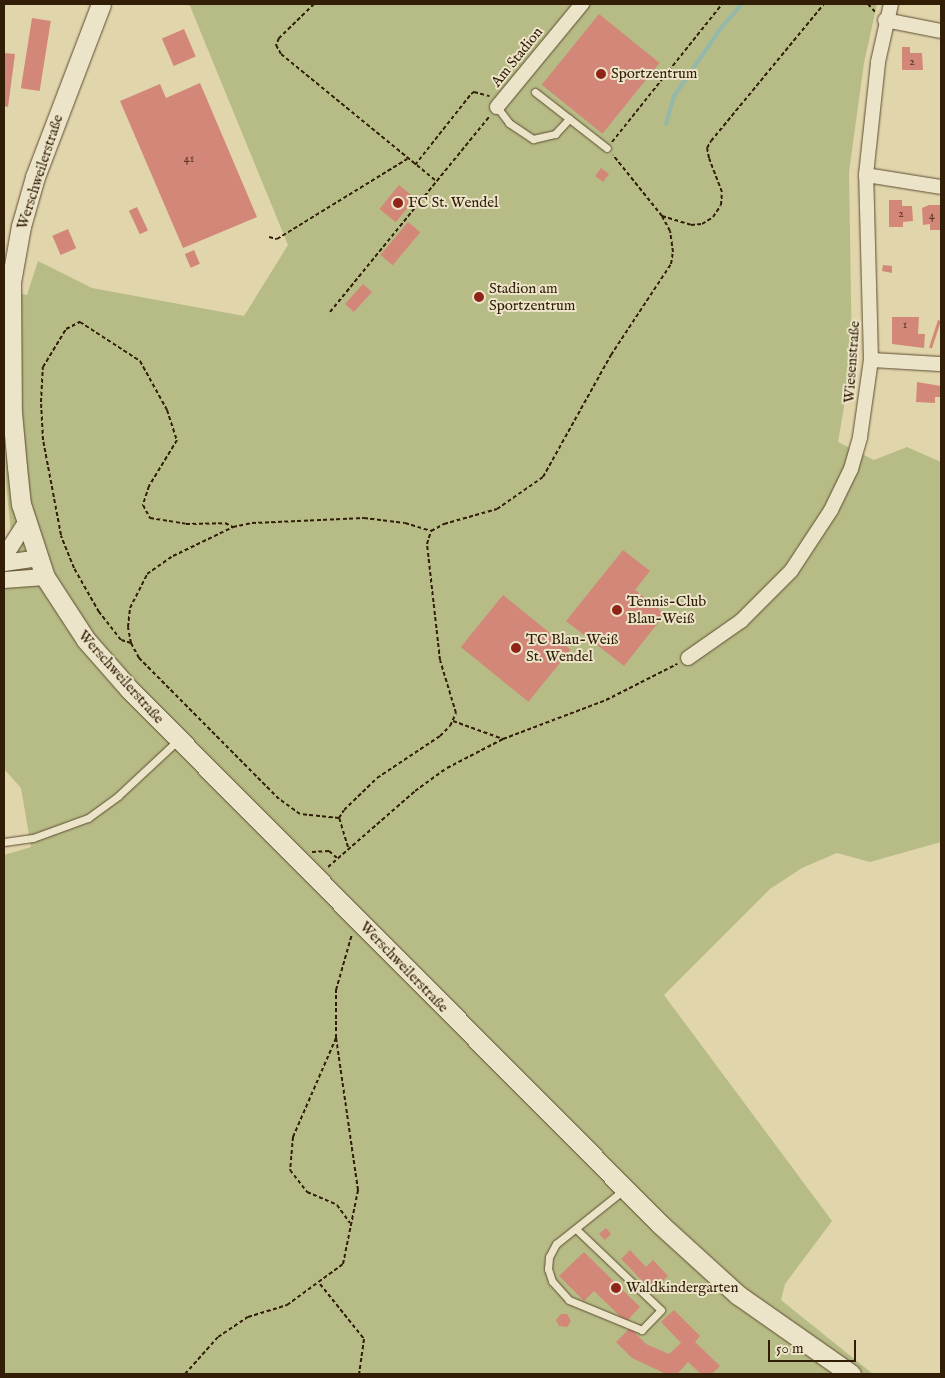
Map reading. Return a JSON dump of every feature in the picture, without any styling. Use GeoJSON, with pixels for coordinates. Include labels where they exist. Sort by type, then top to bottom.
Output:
{"type":"FeatureCollection","features":[{"type":"Feature","properties":{"kind":"main road","name":"Werschweilerstraße"},"geometry":{"type":"LineString","coordinates":[[101,4],[35,177],[21,226],[11,282],[7,360],[17,467],[27,521],[45,577],[86,640],[179,740],[318,876],[449,1014],[626,1189],[738,1295],[851,1374]]}},
{"type":"Feature","properties":{"kind":"street","name":"Am Stadion"},"geometry":{"type":"LineString","coordinates":[[497,107],[582,4]]}},
{"type":"Feature","properties":{"kind":"street","name":"Wiesenstraße"},"geometry":{"type":"LineString","coordinates":[[688,658],[719,639],[765,600],[814,540],[851,469],[860,437],[871,360],[866,175],[885,20],[891,4]]}},
{"type":"Feature","properties":{"kind":"street"},"geometry":{"type":"LineString","coordinates":[[885,20],[941,31]]}},
{"type":"Feature","properties":{"kind":"street"},"geometry":{"type":"LineString","coordinates":[[866,175],[941,187]]}},
{"type":"Feature","properties":{"kind":"street"},"geometry":{"type":"LineString","coordinates":[[871,360],[941,364]]}},
{"type":"Feature","properties":{"kind":"street"},"geometry":{"type":"LineString","coordinates":[[4,558],[27,521]]}},
{"type":"Feature","properties":{"kind":"street"},"geometry":{"type":"LineString","coordinates":[[4,563],[39,558]]}},
{"type":"Feature","properties":{"kind":"street"},"geometry":{"type":"LineString","coordinates":[[4,580],[45,577]]}},
{"type":"Feature","properties":{"kind":"lane"},"geometry":{"type":"LineString","coordinates":[[534,92],[607,148]]}},
{"type":"Feature","properties":{"kind":"lane"},"geometry":{"type":"LineString","coordinates":[[497,107],[509,123],[533,138],[555,134],[569,119]]}},
{"type":"Feature","properties":{"kind":"lane"},"geometry":{"type":"LineString","coordinates":[[4,842],[39,836],[88,818],[118,796],[179,740]]}},
{"type":"Feature","properties":{"kind":"lane"},"geometry":{"type":"LineString","coordinates":[[576,1229],[661,1310],[642,1330],[585,1309],[560,1293],[552,1281],[549,1256],[556,1244],[626,1189]]}},
{"type":"Feature","properties":{"kind":"path"},"geometry":{"type":"LineString","coordinates":[[314,4],[279,38],[276,46],[281,54],[435,180]]}},
{"type":"Feature","properties":{"kind":"path"},"geometry":{"type":"LineString","coordinates":[[607,148],[722,4]]}},
{"type":"Feature","properties":{"kind":"path"},"geometry":{"type":"LineString","coordinates":[[662,216],[691,225],[702,224],[713,217],[720,205],[722,192],[709,158],[707,148],[710,141],[824,4]]}},
{"type":"Feature","properties":{"kind":"path"},"geometry":{"type":"LineString","coordinates":[[330,312],[435,180],[472,141],[497,107],[486,94],[474,92],[415,165]]}},
{"type":"Feature","properties":{"kind":"path"},"geometry":{"type":"LineString","coordinates":[[269,237],[277,239],[407,159]]}},
{"type":"Feature","properties":{"kind":"path"},"geometry":{"type":"LineString","coordinates":[[339,818],[300,814],[279,799],[139,658],[131,643],[130,608],[147,574],[173,556],[233,527],[271,521],[364,518],[431,531],[444,524],[497,509],[543,477],[611,355],[671,264],[673,252],[670,231],[662,216],[620,163]]}},
{"type":"Feature","properties":{"kind":"path"},"geometry":{"type":"LineString","coordinates":[[131,643],[121,640],[99,612],[74,568],[61,534],[42,440],[41,402],[43,367],[66,329],[80,322],[140,361],[167,410],[177,440],[149,486],[143,506],[150,518],[186,524],[225,523],[233,527]]}},
{"type":"Feature","properties":{"kind":"path"},"geometry":{"type":"LineString","coordinates":[[339,818],[377,778],[440,736],[454,721],[455,701],[440,660],[427,544],[431,531]]}},
{"type":"Feature","properties":{"kind":"path"},"geometry":{"type":"LineString","coordinates":[[318,876],[348,847],[447,768],[503,739],[606,700],[688,658]]}},
{"type":"Feature","properties":{"kind":"path"},"geometry":{"type":"LineString","coordinates":[[454,721],[503,739]]}},
{"type":"Feature","properties":{"kind":"path"},"geometry":{"type":"LineString","coordinates":[[339,818],[348,847]]}},
{"type":"Feature","properties":{"kind":"path"},"geometry":{"type":"LineString","coordinates":[[306,848],[313,852],[329,851],[337,858]]}},
{"type":"Feature","properties":{"kind":"path"},"geometry":{"type":"LineString","coordinates":[[185,1374],[218,1337],[248,1317],[287,1305],[320,1284],[343,1264],[358,1190],[336,1038],[336,990],[357,917]]}},
{"type":"Feature","properties":{"kind":"path"},"geometry":{"type":"LineString","coordinates":[[336,1038],[293,1137],[290,1170],[307,1192],[337,1205],[350,1223]]}},
{"type":"Feature","properties":{"kind":"path"},"geometry":{"type":"LineString","coordinates":[[320,1284],[364,1340],[359,1374]]}},
{"type":"Feature","properties":{"kind":"green space"},"geometry":{"type":"Polygon","coordinates":[[[185,4],[877,4],[864,63],[849,172],[852,360],[838,442],[874,460],[907,447],[941,462],[941,842],[870,862],[837,853],[802,868],[770,889],[664,995],[832,1221],[785,1284],[781,1300],[873,1374],[4,1374],[4,855],[31,847],[21,788],[4,769],[4,550],[12,543],[6,482],[4,290],[27,295],[38,261],[92,288],[244,316],[288,245],[190,6],[185,4]]]}},
{"type":"Feature","properties":{"kind":"building","name":"Sportzentrum"},"geometry":{"type":"Polygon","coordinates":[[[599,14],[660,63],[602,134],[542,85],[599,14]]]}},
{"type":"Feature","properties":{"kind":"building"},"geometry":{"type":"Polygon","coordinates":[[[32,18],[51,21],[40,91],[21,88],[32,18]]]}},
{"type":"Feature","properties":{"kind":"building"},"geometry":{"type":"Polygon","coordinates":[[[184,29],[196,57],[174,66],[162,38],[184,29]]]}},
{"type":"Feature","properties":{"kind":"building"},"geometry":{"type":"Polygon","coordinates":[[[902,47],[910,47],[910,53],[922,53],[923,70],[902,70],[902,47]]]}},
{"type":"Feature","properties":{"kind":"building"},"geometry":{"type":"Polygon","coordinates":[[[4,53],[15,54],[8,107],[4,106],[4,53]]]}},
{"type":"Feature","properties":{"kind":"building"},"geometry":{"type":"Polygon","coordinates":[[[200,83],[257,217],[183,248],[120,101],[160,84],[166,98],[200,83]]]}},
{"type":"Feature","properties":{"kind":"building"},"geometry":{"type":"Polygon","coordinates":[[[601,168],[609,174],[603,182],[595,176],[601,168]]]}},
{"type":"Feature","properties":{"kind":"building","name":"FC St. Wendel"},"geometry":{"type":"Polygon","coordinates":[[[399,185],[415,198],[396,222],[379,209],[399,185]]]}},
{"type":"Feature","properties":{"kind":"building"},"geometry":{"type":"Polygon","coordinates":[[[889,200],[902,200],[902,206],[912,206],[913,221],[903,222],[903,227],[889,227],[889,200]]]}},
{"type":"Feature","properties":{"kind":"building"},"geometry":{"type":"Polygon","coordinates":[[[929,205],[941,205],[941,230],[930,230],[930,224],[923,225],[922,208],[929,205]]]}},
{"type":"Feature","properties":{"kind":"building"},"geometry":{"type":"Polygon","coordinates":[[[137,207],[148,231],[140,234],[129,211],[137,207]]]}},
{"type":"Feature","properties":{"kind":"building"},"geometry":{"type":"Polygon","coordinates":[[[408,222],[420,232],[393,265],[380,255],[408,222]]]}},
{"type":"Feature","properties":{"kind":"building"},"geometry":{"type":"Polygon","coordinates":[[[68,229],[76,248],[61,255],[52,236],[68,229]]]}},
{"type":"Feature","properties":{"kind":"building"},"geometry":{"type":"Polygon","coordinates":[[[194,250],[200,264],[191,268],[185,254],[194,250]]]}},
{"type":"Feature","properties":{"kind":"building"},"geometry":{"type":"Polygon","coordinates":[[[883,265],[892,266],[892,273],[882,271],[883,265]]]}},
{"type":"Feature","properties":{"kind":"building"},"geometry":{"type":"Polygon","coordinates":[[[363,284],[372,292],[354,312],[345,304],[363,284]]]}},
{"type":"Feature","properties":{"kind":"building"},"geometry":{"type":"Polygon","coordinates":[[[892,317],[919,317],[918,334],[925,334],[924,348],[892,344],[892,317]]]}},
{"type":"Feature","properties":{"kind":"building"},"geometry":{"type":"Polygon","coordinates":[[[938,320],[941,321],[932,349],[929,348],[938,320]]]}},
{"type":"Feature","properties":{"kind":"building"},"geometry":{"type":"Polygon","coordinates":[[[917,382],[941,386],[941,397],[935,397],[935,403],[916,402],[917,382]]]}},
{"type":"Feature","properties":{"kind":"building","name":"Tennis-Club Blau-Weiß"},"geometry":{"type":"Polygon","coordinates":[[[623,550],[650,571],[635,590],[665,614],[624,666],[566,621],[623,550]]]}},
{"type":"Feature","properties":{"kind":"building","name":"TC Blau-Weiß St. Wendel"},"geometry":{"type":"Polygon","coordinates":[[[503,595],[571,650],[528,702],[461,647],[503,595]]]}},
{"type":"Feature","properties":{"kind":"building"},"geometry":{"type":"Polygon","coordinates":[[[606,1228],[611,1234],[605,1240],[599,1234],[606,1228]]]}},
{"type":"Feature","properties":{"kind":"building"},"geometry":{"type":"Polygon","coordinates":[[[630,1250],[646,1267],[653,1260],[668,1276],[652,1291],[621,1259],[630,1250]]]}},
{"type":"Feature","properties":{"kind":"building"},"geometry":{"type":"Polygon","coordinates":[[[584,1252],[640,1307],[626,1322],[594,1291],[584,1301],[559,1276],[584,1252]]]}},
{"type":"Feature","properties":{"kind":"building"},"geometry":{"type":"Polygon","coordinates":[[[674,1310],[700,1336],[695,1342],[720,1366],[712,1374],[701,1374],[688,1362],[678,1373],[666,1374],[632,1358],[616,1342],[630,1328],[646,1344],[669,1354],[681,1343],[661,1322],[674,1310]]]}},
{"type":"Feature","properties":{"kind":"building"},"geometry":{"type":"Polygon","coordinates":[[[561,1314],[567,1314],[571,1321],[567,1327],[559,1326],[556,1320],[561,1314]]]}},
{"type":"Feature","properties":{"kind":"waterway"},"geometry":{"type":"LineString","coordinates":[[666,124],[674,96],[721,28],[742,4]]}},
{"type":"Feature","properties":{"kind":"place","name":"Sportzentrum"},"geometry":{"type":"Point","coordinates":[601,74]}},
{"type":"Feature","properties":{"kind":"place","name":"FC St. Wendel"},"geometry":{"type":"Point","coordinates":[398,203]}},
{"type":"Feature","properties":{"kind":"place","name":"Stadion am Sportzentrum"},"geometry":{"type":"Point","coordinates":[479,297]}},
{"type":"Feature","properties":{"kind":"place","name":"Tennis-Club Blau-Weiß"},"geometry":{"type":"Point","coordinates":[617,610]}},
{"type":"Feature","properties":{"kind":"place","name":"TC Blau-Weiß St. Wendel"},"geometry":{"type":"Point","coordinates":[516,648]}},
{"type":"Feature","properties":{"kind":"place","name":"Waldkindergarten"},"geometry":{"type":"Point","coordinates":[616,1288]}}]}
